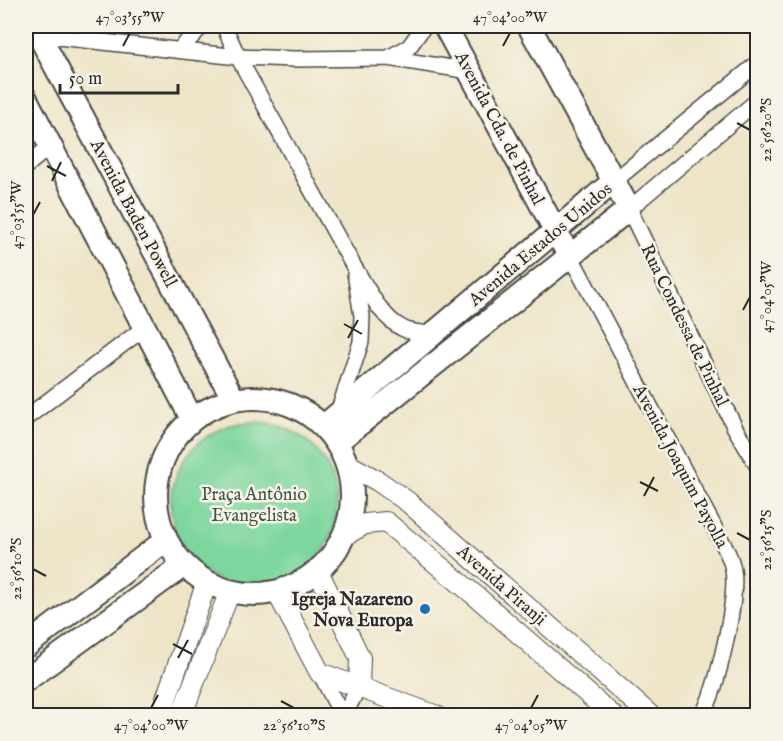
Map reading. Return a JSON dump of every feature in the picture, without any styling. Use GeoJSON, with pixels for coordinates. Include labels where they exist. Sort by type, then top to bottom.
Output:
{"type":"FeatureCollection","features":[{"type":"Feature","properties":{"kind":"main road","name":"Avenida Cda. de Pinhal"},"geometry":{"type":"LineString","coordinates":[[445,26],[555,231]]}},
{"type":"Feature","properties":{"kind":"main road","name":"Rua Condessa de Pinhal"},"geometry":{"type":"LineString","coordinates":[[529,26],[629,209]]}},
{"type":"Feature","properties":{"kind":"main road","name":"Avenida Baden Powell"},"geometry":{"type":"LineString","coordinates":[[33,31],[234,400]]}},
{"type":"Feature","properties":{"kind":"main road"},"geometry":{"type":"LineString","coordinates":[[26,99],[192,419]]}},
{"type":"Feature","properties":{"kind":"main road","name":"Avenida Estados Unidos"},"geometry":{"type":"LineString","coordinates":[[332,428],[432,334],[613,182]]}},
{"type":"Feature","properties":{"kind":"main road","name":"Avenida Estados Unidos"},"geometry":{"type":"LineString","coordinates":[[332,428],[571,257],[629,209]]}},
{"type":"Feature","properties":{"kind":"main road","name":"Avenida Joaquim Payolla"},"geometry":{"type":"LineString","coordinates":[[555,231],[571,257]]}},
{"type":"Feature","properties":{"kind":"main road"},"geometry":{"type":"LineString","coordinates":[[266,398],[297,408],[332,428],[347,464],[353,490],[351,513],[345,535],[334,555],[318,571],[298,584],[277,592],[253,594],[230,591],[207,582],[184,565],[166,540],[156,508],[158,475],[170,444],[192,419],[212,407],[234,400],[266,398]]}},
{"type":"Feature","properties":{"kind":"main road"},"geometry":{"type":"LineString","coordinates":[[26,646],[166,540]]}},
{"type":"Feature","properties":{"kind":"main road"},"geometry":{"type":"LineString","coordinates":[[26,680],[184,565]]}},
{"type":"Feature","properties":{"kind":"street"},"geometry":{"type":"LineString","coordinates":[[180,49],[202,26]]}},
{"type":"Feature","properties":{"kind":"street"},"geometry":{"type":"LineString","coordinates":[[224,26],[238,57],[354,267],[372,295],[395,324],[406,330],[432,334]]}},
{"type":"Feature","properties":{"kind":"street"},"geometry":{"type":"LineString","coordinates":[[388,58],[409,47],[424,26]]}},
{"type":"Feature","properties":{"kind":"street"},"geometry":{"type":"LineString","coordinates":[[33,31],[238,57],[388,58],[470,71]]}},
{"type":"Feature","properties":{"kind":"street","name":"Avenida Estados Unidos"},"geometry":{"type":"LineString","coordinates":[[613,182],[758,63]]}},
{"type":"Feature","properties":{"kind":"street","name":"Avenida Estados Unidos"},"geometry":{"type":"LineString","coordinates":[[629,209],[758,100]]}},
{"type":"Feature","properties":{"kind":"street"},"geometry":{"type":"LineString","coordinates":[[26,166],[50,147]]}},
{"type":"Feature","properties":{"kind":"street","name":"Rua Condessa de Pinhal"},"geometry":{"type":"LineString","coordinates":[[629,209],[735,428],[758,467]]}},
{"type":"Feature","properties":{"kind":"street","name":"Avenida Joaquim Payolla"},"geometry":{"type":"LineString","coordinates":[[571,257],[733,567],[735,586],[720,664],[702,716]]}},
{"type":"Feature","properties":{"kind":"street"},"geometry":{"type":"LineString","coordinates":[[332,428],[361,342],[362,316],[354,267]]}},
{"type":"Feature","properties":{"kind":"street"},"geometry":{"type":"LineString","coordinates":[[26,418],[144,328]]}},
{"type":"Feature","properties":{"kind":"street","name":"Avenida Piranji"},"geometry":{"type":"LineString","coordinates":[[347,464],[378,480],[408,502],[651,716]]}},
{"type":"Feature","properties":{"kind":"street","name":"Avenida Piranji"},"geometry":{"type":"LineString","coordinates":[[345,535],[365,524],[386,522],[477,597],[613,716]]}},
{"type":"Feature","properties":{"kind":"street"},"geometry":{"type":"LineString","coordinates":[[318,571],[360,658],[359,686],[344,716]]}},
{"type":"Feature","properties":{"kind":"street"},"geometry":{"type":"LineString","coordinates":[[160,716],[207,582]]}},
{"type":"Feature","properties":{"kind":"street"},"geometry":{"type":"LineString","coordinates":[[181,716],[230,591]]}},
{"type":"Feature","properties":{"kind":"street"},"geometry":{"type":"LineString","coordinates":[[277,592],[337,706],[338,716]]}},
{"type":"Feature","properties":{"kind":"street"},"geometry":{"type":"LineString","coordinates":[[320,673],[437,716]]}},
{"type":"Feature","properties":{"kind":"green space","name":"Praça Antônio Evangelista"},"geometry":{"type":"Polygon","coordinates":[[[254,422],[270,423],[286,428],[313,446],[331,473],[336,489],[336,521],[331,537],[313,564],[286,582],[270,587],[254,588],[238,587],[222,582],[195,564],[177,537],[172,521],[171,505],[172,489],[177,473],[195,446],[222,428],[238,423],[254,422]]]}},
{"type":"Feature","properties":{"kind":"place","name":"Igreja Nazareno Nova Europa"},"geometry":{"type":"Point","coordinates":[425,609]}}]}
